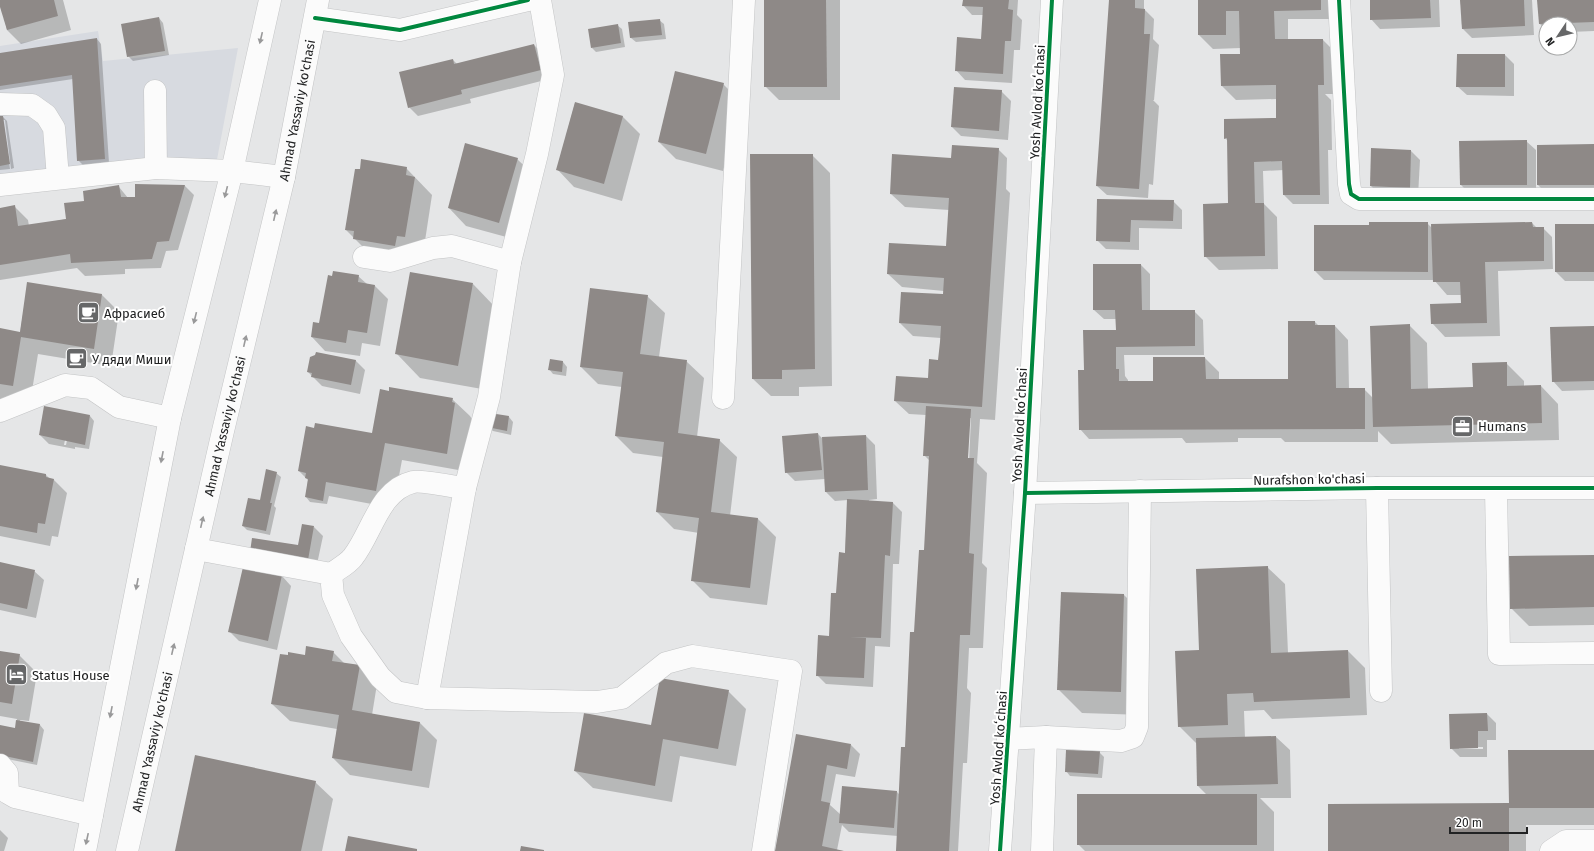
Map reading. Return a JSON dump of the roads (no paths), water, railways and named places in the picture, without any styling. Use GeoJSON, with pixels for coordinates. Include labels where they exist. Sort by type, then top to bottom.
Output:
{"type":"FeatureCollection","features":[{"type":"Feature","properties":{"kind":"street"},"geometry":{"type":"LineString","coordinates":[[84,851],[170,418],[232,171],[270,0]]}},
{"type":"Feature","properties":{"kind":"street"},"geometry":{"type":"LineString","coordinates":[[317,9],[400,30],[528,0]]}},
{"type":"Feature","properties":{"kind":"street"},"geometry":{"type":"LineString","coordinates":[[427,698],[464,488],[489,397],[510,262],[537,154],[553,75],[540,0]]}},
{"type":"Feature","properties":{"kind":"street"},"geometry":{"type":"LineString","coordinates":[[723,398],[744,0]]}},
{"type":"Feature","properties":{"kind":"street","name":"Yosh Avlod koʻchasi"},"geometry":{"type":"LineString","coordinates":[[1000,851],[1025,493],[1052,0]]}},
{"type":"Feature","properties":{"kind":"street"},"geometry":{"type":"LineString","coordinates":[[1340,0],[1350,194],[1360,199],[1594,199]]}},
{"type":"Feature","properties":{"kind":"street","name":"Ahmad Yassaviy ko'chasi"},"geometry":{"type":"LineString","coordinates":[[127,851],[196,549],[284,177],[317,9]]}},
{"type":"Feature","properties":{"kind":"street"},"geometry":{"type":"LineString","coordinates":[[155,91],[156,168]]}},
{"type":"Feature","properties":{"kind":"street"},"geometry":{"type":"LineString","coordinates":[[0,104],[32,105],[46,115],[54,128],[58,178]]}},
{"type":"Feature","properties":{"kind":"street"},"geometry":{"type":"LineString","coordinates":[[0,185],[156,168],[232,171],[284,177]]}},
{"type":"Feature","properties":{"kind":"street"},"geometry":{"type":"LineString","coordinates":[[364,257],[390,261],[433,248],[452,246],[510,262]]}},
{"type":"Feature","properties":{"kind":"street"},"geometry":{"type":"LineString","coordinates":[[0,412],[66,385],[91,388],[119,407],[170,418]]}},
{"type":"Feature","properties":{"kind":"street"},"geometry":{"type":"LineString","coordinates":[[196,549],[331,574],[352,558],[364,540],[385,501],[397,488],[414,482],[464,488]]}},
{"type":"Feature","properties":{"kind":"street"},"geometry":{"type":"LineString","coordinates":[[1378,488],[1381,691]]}},
{"type":"Feature","properties":{"kind":"street","name":"Nurafshon ko'chasi"},"geometry":{"type":"LineString","coordinates":[[1025,493],[1378,488],[1594,488]]}},
{"type":"Feature","properties":{"kind":"street"},"geometry":{"type":"LineString","coordinates":[[1496,489],[1499,654],[1594,653]]}},
{"type":"Feature","properties":{"kind":"street"},"geometry":{"type":"LineString","coordinates":[[1008,739],[1046,737],[1121,741],[1133,737],[1137,727],[1140,491]]}},
{"type":"Feature","properties":{"kind":"street"},"geometry":{"type":"LineString","coordinates":[[331,574],[333,595],[351,636],[380,676],[396,692],[427,698],[597,702],[622,698],[666,663],[692,656],[791,671],[763,851]]}},
{"type":"Feature","properties":{"kind":"street"},"geometry":{"type":"LineString","coordinates":[[1042,851],[1046,737]]}},
{"type":"Feature","properties":{"kind":"street"},"geometry":{"type":"LineString","coordinates":[[0,765],[7,773],[8,793],[14,797],[92,815]]}},
{"type":"Feature","properties":{"kind":"street"},"geometry":{"type":"LineString","coordinates":[[1551,851],[1566,841],[1594,841]]}},
{"type":"Feature","properties":{"kind":"place","name":"Афрасиеб"},"geometry":{"type":"Point","coordinates":[88,313]}},
{"type":"Feature","properties":{"kind":"place","name":"У дяди Миши"},"geometry":{"type":"Point","coordinates":[76,359]}},
{"type":"Feature","properties":{"kind":"place","name":"Humans"},"geometry":{"type":"Point","coordinates":[1463,426]}},
{"type":"Feature","properties":{"kind":"place","name":"Status House"},"geometry":{"type":"Point","coordinates":[16,675]}}]}
